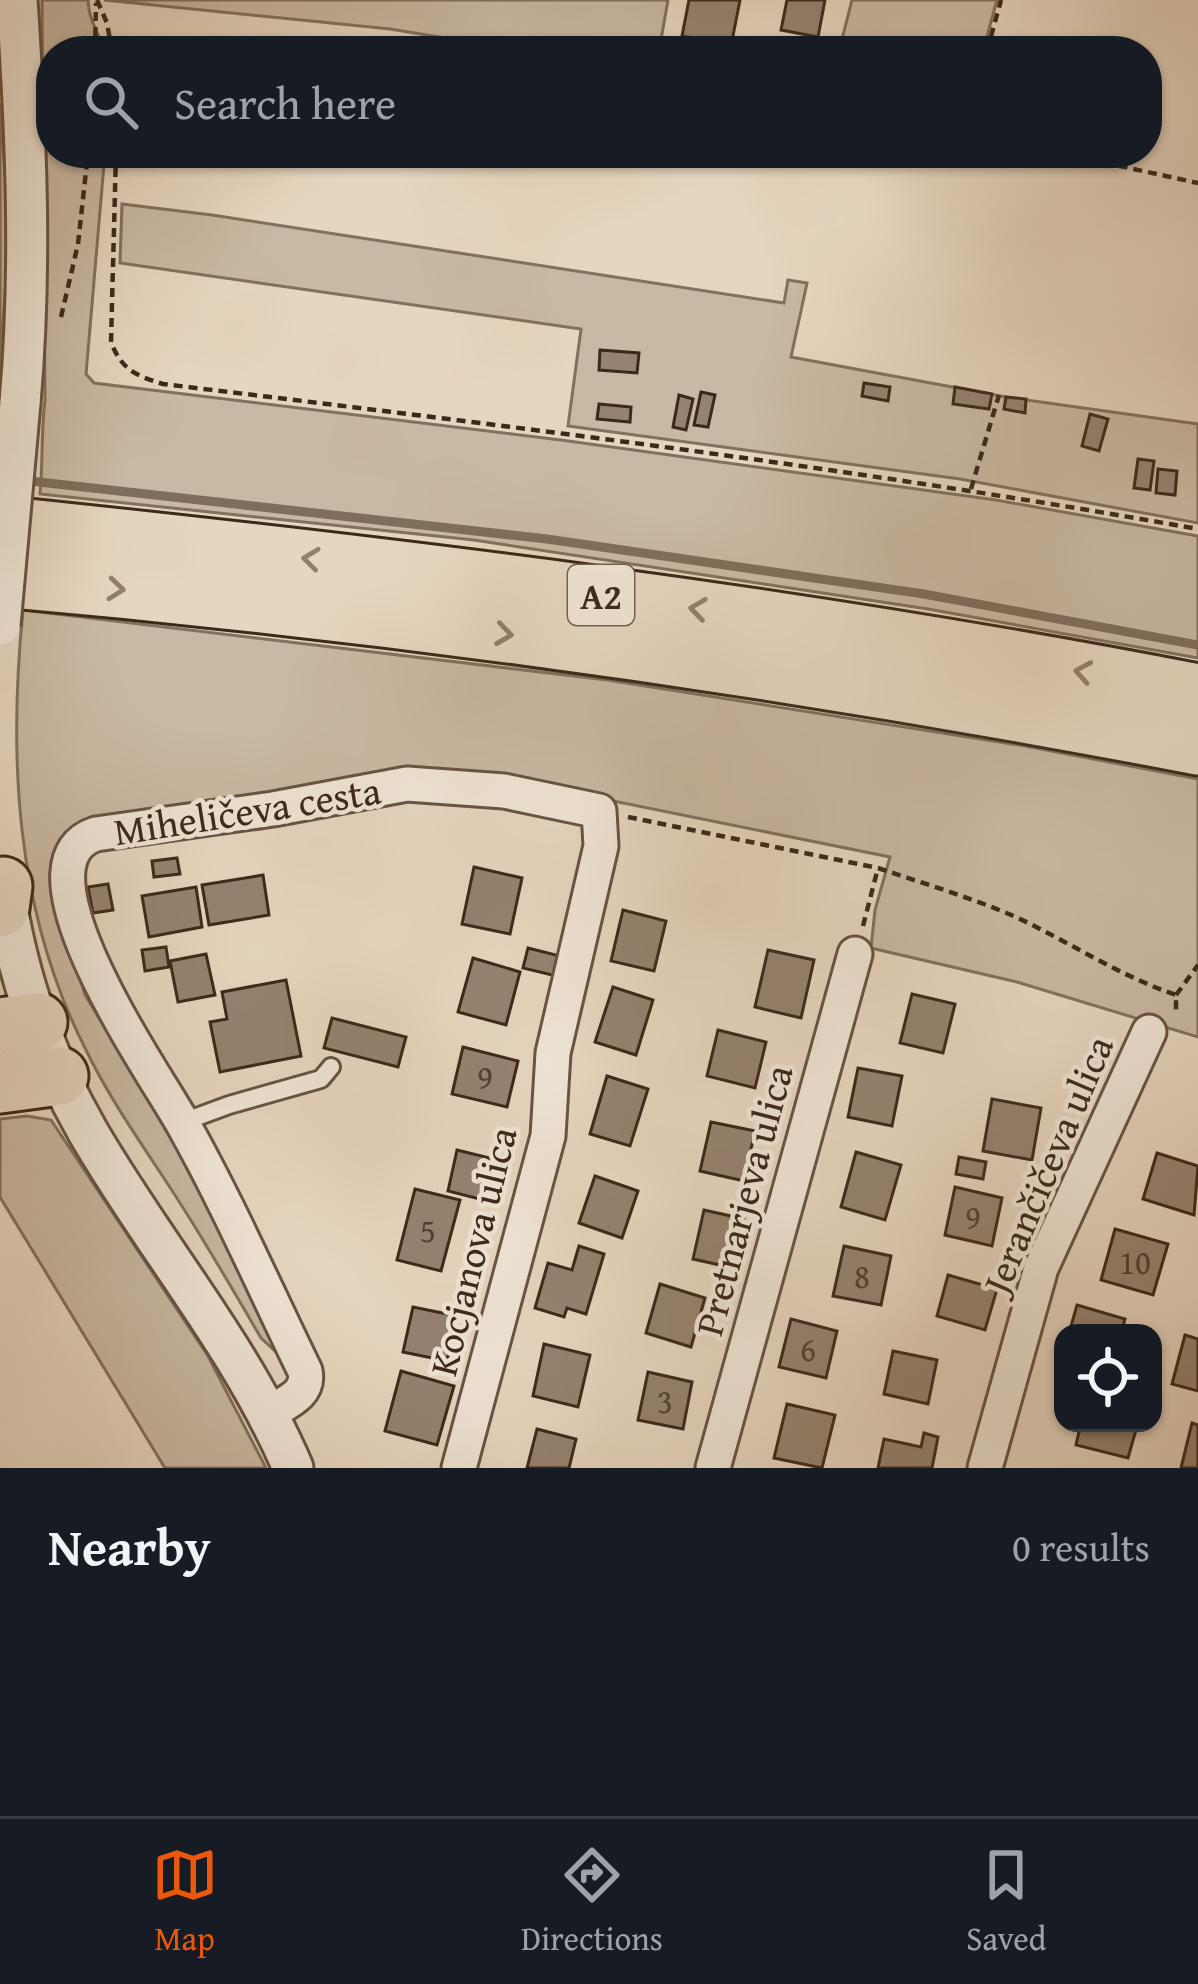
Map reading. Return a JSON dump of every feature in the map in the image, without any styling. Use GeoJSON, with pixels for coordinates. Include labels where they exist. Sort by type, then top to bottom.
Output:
{"type":"FeatureCollection","features":[{"type":"Feature","properties":{"kind":"highway","name":"A2"},"geometry":{"type":"LineString","coordinates":[[0,525],[564,590],[1198,692]]}},
{"type":"Feature","properties":{"kind":"highway","name":"A2"},"geometry":{"type":"LineString","coordinates":[[0,578],[548,640],[853,685],[1198,746]]}},
{"type":"Feature","properties":{"kind":"highway"},"geometry":{"type":"LineString","coordinates":[[0,1084],[59,1076]]}},
{"type":"Feature","properties":{"kind":"street"},"geometry":{"type":"LineString","coordinates":[[0,626],[29,287],[17,0]]}},
{"type":"Feature","properties":{"kind":"street","name":"Miheličeva cesta"},"geometry":{"type":"LineString","coordinates":[[269,1413],[304,1391],[305,1371],[183,1123],[99,984],[78,929],[70,876],[77,846],[85,838],[407,784],[504,791],[599,811]]}},
{"type":"Feature","properties":{"kind":"street","name":"Kocjanova ulica"},"geometry":{"type":"LineString","coordinates":[[459,1468],[548,1136],[553,1053],[601,846],[599,811]]}},
{"type":"Feature","properties":{"kind":"street"},"geometry":{"type":"LineString","coordinates":[[1,885],[26,987],[19,1024],[59,1076],[127,1195],[228,1343],[269,1413],[292,1468]]}},
{"type":"Feature","properties":{"kind":"street","name":"Pretnarjeva ulica"},"geometry":{"type":"LineString","coordinates":[[713,1468],[855,954]]}},
{"type":"Feature","properties":{"kind":"street","name":"Jerančičeva ulica"},"geometry":{"type":"LineString","coordinates":[[986,1468],[1041,1268],[1149,1032]]}},
{"type":"Feature","properties":{"kind":"lane"},"geometry":{"type":"LineString","coordinates":[[183,1123],[321,1079],[331,1066]]}},
{"type":"Feature","properties":{"kind":"path"},"geometry":{"type":"LineString","coordinates":[[95,36],[96,0]]}},
{"type":"Feature","properties":{"kind":"path"},"geometry":{"type":"LineString","coordinates":[[96,0],[109,36]]}},
{"type":"Feature","properties":{"kind":"path"},"geometry":{"type":"LineString","coordinates":[[991,36],[1001,0]]}},
{"type":"Feature","properties":{"kind":"path"},"geometry":{"type":"LineString","coordinates":[[59,324],[78,244],[86,168]]}},
{"type":"Feature","properties":{"kind":"path"},"geometry":{"type":"LineString","coordinates":[[116,168],[111,343],[119,363],[137,377],[970,490],[1198,529]]}},
{"type":"Feature","properties":{"kind":"path"},"geometry":{"type":"LineString","coordinates":[[1129,168],[1198,183]]}},
{"type":"Feature","properties":{"kind":"path"},"geometry":{"type":"LineString","coordinates":[[970,490],[999,395]]}},
{"type":"Feature","properties":{"kind":"path"},"geometry":{"type":"LineString","coordinates":[[599,811],[878,868],[1016,918],[1135,980],[1176,995]]}},
{"type":"Feature","properties":{"kind":"path"},"geometry":{"type":"LineString","coordinates":[[855,954],[878,868]]}},
{"type":"Feature","properties":{"kind":"path"},"geometry":{"type":"LineString","coordinates":[[1149,1032],[1168,1030],[1178,1011],[1176,995],[1198,965]]}},
{"type":"Feature","properties":{"kind":"shaded area"},"geometry":{"type":"Polygon","coordinates":[[[42,0],[88,0],[98,36],[42,36],[42,0]]]}},
{"type":"Feature","properties":{"kind":"shaded area"},"geometry":{"type":"Polygon","coordinates":[[[104,0],[668,0],[662,36],[433,36],[104,0]]]}},
{"type":"Feature","properties":{"kind":"shaded area"},"geometry":{"type":"Polygon","coordinates":[[[852,0],[997,0],[987,36],[843,36],[852,0]]]}},
{"type":"Feature","properties":{"kind":"shaded area"},"geometry":{"type":"Polygon","coordinates":[[[0,103],[9,228],[0,372],[0,103]]]}},
{"type":"Feature","properties":{"kind":"shaded area"},"geometry":{"type":"Polygon","coordinates":[[[43,168],[104,168],[86,374],[94,383],[996,500],[1198,536],[1198,658],[928,609],[474,540],[40,494],[45,400],[43,168]]]}},
{"type":"Feature","properties":{"kind":"shaded area"},"geometry":{"type":"Polygon","coordinates":[[[122,204],[784,303],[788,280],[807,283],[791,357],[1006,397],[1198,424],[1198,523],[960,479],[568,426],[581,329],[120,263],[122,204]]]}},
{"type":"Feature","properties":{"kind":"shaded area"},"geometry":{"type":"Polygon","coordinates":[[[23,610],[607,680],[1025,746],[1198,779],[1198,1037],[1017,982],[871,948],[875,910],[890,857],[549,788],[79,828],[57,850],[65,930],[85,995],[187,1162],[289,1364],[261,1338],[115,1102],[62,996],[44,943],[22,834],[17,722],[23,610]]]}},
{"type":"Feature","properties":{"kind":"shaded area"},"geometry":{"type":"Polygon","coordinates":[[[0,1119],[51,1120],[208,1356],[266,1468],[165,1468],[0,1197],[0,1119]]]}},
{"type":"Feature","properties":{"kind":"building"},"geometry":{"type":"Polygon","coordinates":[[[689,0],[740,0],[733,36],[682,36],[689,0]]]}},
{"type":"Feature","properties":{"kind":"building"},"geometry":{"type":"Polygon","coordinates":[[[787,0],[825,0],[818,36],[781,30],[787,0]]]}},
{"type":"Feature","properties":{"kind":"building"},"geometry":{"type":"Polygon","coordinates":[[[600,350],[639,353],[637,373],[599,370],[600,350]]]}},
{"type":"Feature","properties":{"kind":"building"},"geometry":{"type":"Polygon","coordinates":[[[864,383],[890,387],[888,401],[862,396],[864,383]]]}},
{"type":"Feature","properties":{"kind":"building"},"geometry":{"type":"Polygon","coordinates":[[[955,387],[992,394],[989,409],[953,404],[955,387]]]}},
{"type":"Feature","properties":{"kind":"building"},"geometry":{"type":"Polygon","coordinates":[[[701,392],[715,395],[708,427],[694,425],[701,392]]]}},
{"type":"Feature","properties":{"kind":"building"},"geometry":{"type":"Polygon","coordinates":[[[679,395],[693,399],[686,430],[673,427],[679,395]]]}},
{"type":"Feature","properties":{"kind":"building"},"geometry":{"type":"Polygon","coordinates":[[[1006,397],[1026,399],[1025,413],[1004,409],[1006,397]]]}},
{"type":"Feature","properties":{"kind":"building"},"geometry":{"type":"Polygon","coordinates":[[[599,404],[631,407],[630,422],[597,419],[599,404]]]}},
{"type":"Feature","properties":{"kind":"building"},"geometry":{"type":"Polygon","coordinates":[[[1090,414],[1108,419],[1099,451],[1082,446],[1090,414]]]}},
{"type":"Feature","properties":{"kind":"building"},"geometry":{"type":"Polygon","coordinates":[[[1138,459],[1154,461],[1150,490],[1134,488],[1138,459]]]}},
{"type":"Feature","properties":{"kind":"building"},"geometry":{"type":"Polygon","coordinates":[[[1158,469],[1177,471],[1175,495],[1156,493],[1158,469]]]}},
{"type":"Feature","properties":{"kind":"building"},"geometry":{"type":"Polygon","coordinates":[[[177,858],[180,874],[154,877],[152,861],[177,858]]]}},
{"type":"Feature","properties":{"kind":"building"},"geometry":{"type":"Polygon","coordinates":[[[474,867],[522,878],[510,934],[462,924],[474,867]]]}},
{"type":"Feature","properties":{"kind":"building"},"geometry":{"type":"Polygon","coordinates":[[[263,875],[269,915],[209,925],[202,885],[263,875]]]}},
{"type":"Feature","properties":{"kind":"building"},"geometry":{"type":"Polygon","coordinates":[[[108,884],[113,910],[93,913],[88,887],[108,884]]]}},
{"type":"Feature","properties":{"kind":"building"},"geometry":{"type":"Polygon","coordinates":[[[196,887],[202,927],[149,937],[142,896],[196,887]]]}},
{"type":"Feature","properties":{"kind":"building"},"geometry":{"type":"Polygon","coordinates":[[[623,910],[666,921],[654,971],[611,961],[623,910]]]}},
{"type":"Feature","properties":{"kind":"building"},"geometry":{"type":"Polygon","coordinates":[[[166,947],[169,967],[145,971],[142,950],[166,947]]]}},
{"type":"Feature","properties":{"kind":"building"},"geometry":{"type":"Polygon","coordinates":[[[528,948],[560,956],[556,976],[523,968],[528,948]]]}},
{"type":"Feature","properties":{"kind":"building"},"geometry":{"type":"Polygon","coordinates":[[[768,950],[814,960],[801,1018],[755,1007],[768,950]]]}},
{"type":"Feature","properties":{"kind":"building"},"geometry":{"type":"Polygon","coordinates":[[[206,954],[215,995],[178,1002],[170,961],[206,954]]]}},
{"type":"Feature","properties":{"kind":"building"},"geometry":{"type":"Polygon","coordinates":[[[473,958],[520,972],[506,1025],[458,1012],[473,958]]]}},
{"type":"Feature","properties":{"kind":"building"},"geometry":{"type":"Polygon","coordinates":[[[286,980],[301,1056],[220,1072],[210,1022],[227,1019],[222,992],[286,980]]]}},
{"type":"Feature","properties":{"kind":"building"},"geometry":{"type":"Polygon","coordinates":[[[613,987],[653,1000],[636,1055],[595,1042],[613,987]]]}},
{"type":"Feature","properties":{"kind":"building"},"geometry":{"type":"Polygon","coordinates":[[[912,994],[955,1004],[943,1053],[900,1043],[912,994]]]}},
{"type":"Feature","properties":{"kind":"building"},"geometry":{"type":"Polygon","coordinates":[[[332,1018],[406,1037],[398,1067],[324,1048],[332,1018]]]}},
{"type":"Feature","properties":{"kind":"building"},"geometry":{"type":"Polygon","coordinates":[[[718,1030],[766,1042],[755,1088],[707,1076],[718,1030]]]}},
{"type":"Feature","properties":{"kind":"building"},"geometry":{"type":"Polygon","coordinates":[[[463,1047],[518,1061],[507,1107],[452,1094],[463,1047]]]}},
{"type":"Feature","properties":{"kind":"building"},"geometry":{"type":"Polygon","coordinates":[[[858,1068],[902,1076],[892,1126],[848,1117],[858,1068]]]}},
{"type":"Feature","properties":{"kind":"building"},"geometry":{"type":"Polygon","coordinates":[[[607,1076],[648,1089],[630,1146],[590,1134],[607,1076]]]}},
{"type":"Feature","properties":{"kind":"building"},"geometry":{"type":"Polygon","coordinates":[[[992,1099],[1041,1108],[1032,1160],[983,1151],[992,1099]]]}},
{"type":"Feature","properties":{"kind":"building"},"geometry":{"type":"Polygon","coordinates":[[[711,1122],[755,1131],[744,1181],[700,1171],[711,1122]]]}},
{"type":"Feature","properties":{"kind":"building"},"geometry":{"type":"Polygon","coordinates":[[[457,1150],[506,1162],[495,1203],[448,1191],[457,1150]]]}},
{"type":"Feature","properties":{"kind":"building"},"geometry":{"type":"Polygon","coordinates":[[[856,1152],[901,1165],[885,1220],[841,1207],[856,1152]]]}},
{"type":"Feature","properties":{"kind":"building"},"geometry":{"type":"Polygon","coordinates":[[[1157,1153],[1198,1166],[1194,1215],[1143,1199],[1157,1153]]]}},
{"type":"Feature","properties":{"kind":"building"},"geometry":{"type":"Polygon","coordinates":[[[959,1157],[986,1162],[983,1179],[956,1174],[959,1157]]]}},
{"type":"Feature","properties":{"kind":"building"},"geometry":{"type":"Polygon","coordinates":[[[595,1176],[638,1191],[622,1238],[579,1223],[595,1176]]]}},
{"type":"Feature","properties":{"kind":"building"},"geometry":{"type":"Polygon","coordinates":[[[955,1187],[1002,1198],[992,1246],[945,1235],[955,1187]]]}},
{"type":"Feature","properties":{"kind":"building"},"geometry":{"type":"Polygon","coordinates":[[[415,1189],[460,1200],[441,1271],[397,1260],[415,1189]]]}},
{"type":"Feature","properties":{"kind":"building"},"geometry":{"type":"Polygon","coordinates":[[[704,1210],[744,1219],[733,1268],[693,1259],[704,1210]]]}},
{"type":"Feature","properties":{"kind":"building"},"geometry":{"type":"Polygon","coordinates":[[[1115,1229],[1168,1244],[1153,1295],[1101,1280],[1115,1229]]]}},
{"type":"Feature","properties":{"kind":"building"},"geometry":{"type":"Polygon","coordinates":[[[579,1246],[604,1254],[586,1314],[567,1308],[564,1317],[535,1308],[548,1263],[572,1270],[579,1246]]]}},
{"type":"Feature","properties":{"kind":"building"},"geometry":{"type":"Polygon","coordinates":[[[844,1246],[891,1256],[881,1305],[833,1296],[844,1246]]]}},
{"type":"Feature","properties":{"kind":"building"},"geometry":{"type":"Polygon","coordinates":[[[948,1275],[997,1289],[985,1330],[937,1316],[948,1275]]]}},
{"type":"Feature","properties":{"kind":"building"},"geometry":{"type":"Polygon","coordinates":[[[660,1284],[705,1298],[691,1347],[646,1333],[660,1284]]]}},
{"type":"Feature","properties":{"kind":"building"},"geometry":{"type":"Polygon","coordinates":[[[1077,1305],[1125,1319],[1124,1324],[1072,1324],[1077,1305]]]}},
{"type":"Feature","properties":{"kind":"building"},"geometry":{"type":"Polygon","coordinates":[[[413,1307],[457,1316],[447,1361],[403,1352],[413,1307]]]}},
{"type":"Feature","properties":{"kind":"building"},"geometry":{"type":"Polygon","coordinates":[[[791,1319],[837,1331],[826,1378],[779,1367],[791,1319]]]}},
{"type":"Feature","properties":{"kind":"building"},"geometry":{"type":"Polygon","coordinates":[[[1185,1335],[1198,1339],[1198,1391],[1172,1384],[1185,1335]]]}},
{"type":"Feature","properties":{"kind":"building"},"geometry":{"type":"Polygon","coordinates":[[[544,1344],[590,1355],[578,1407],[533,1396],[544,1344]]]}},
{"type":"Feature","properties":{"kind":"building"},"geometry":{"type":"Polygon","coordinates":[[[893,1351],[937,1360],[928,1404],[884,1394],[893,1351]]]}},
{"type":"Feature","properties":{"kind":"building"},"geometry":{"type":"Polygon","coordinates":[[[401,1371],[454,1386],[437,1445],[385,1431],[401,1371]]]}},
{"type":"Feature","properties":{"kind":"building"},"geometry":{"type":"Polygon","coordinates":[[[648,1372],[692,1382],[683,1429],[638,1420],[648,1372]]]}},
{"type":"Feature","properties":{"kind":"building"},"geometry":{"type":"Polygon","coordinates":[[[787,1404],[835,1415],[822,1468],[774,1458],[787,1404]]]}},
{"type":"Feature","properties":{"kind":"building"},"geometry":{"type":"Polygon","coordinates":[[[1192,1423],[1198,1425],[1198,1468],[1181,1468],[1192,1423]]]}},
{"type":"Feature","properties":{"kind":"building"},"geometry":{"type":"Polygon","coordinates":[[[537,1429],[576,1439],[569,1468],[527,1468],[537,1429]]]}},
{"type":"Feature","properties":{"kind":"building"},"geometry":{"type":"Polygon","coordinates":[[[1079,1432],[1135,1432],[1128,1458],[1076,1445],[1079,1432]]]}},
{"type":"Feature","properties":{"kind":"building"},"geometry":{"type":"Polygon","coordinates":[[[924,1433],[938,1437],[932,1468],[878,1468],[884,1439],[921,1447],[924,1433]]]}},
{"type":"Feature","properties":{"kind":"waterway"},"geometry":{"type":"LineString","coordinates":[[21,480],[547,539],[924,594],[1198,645]]}}]}
